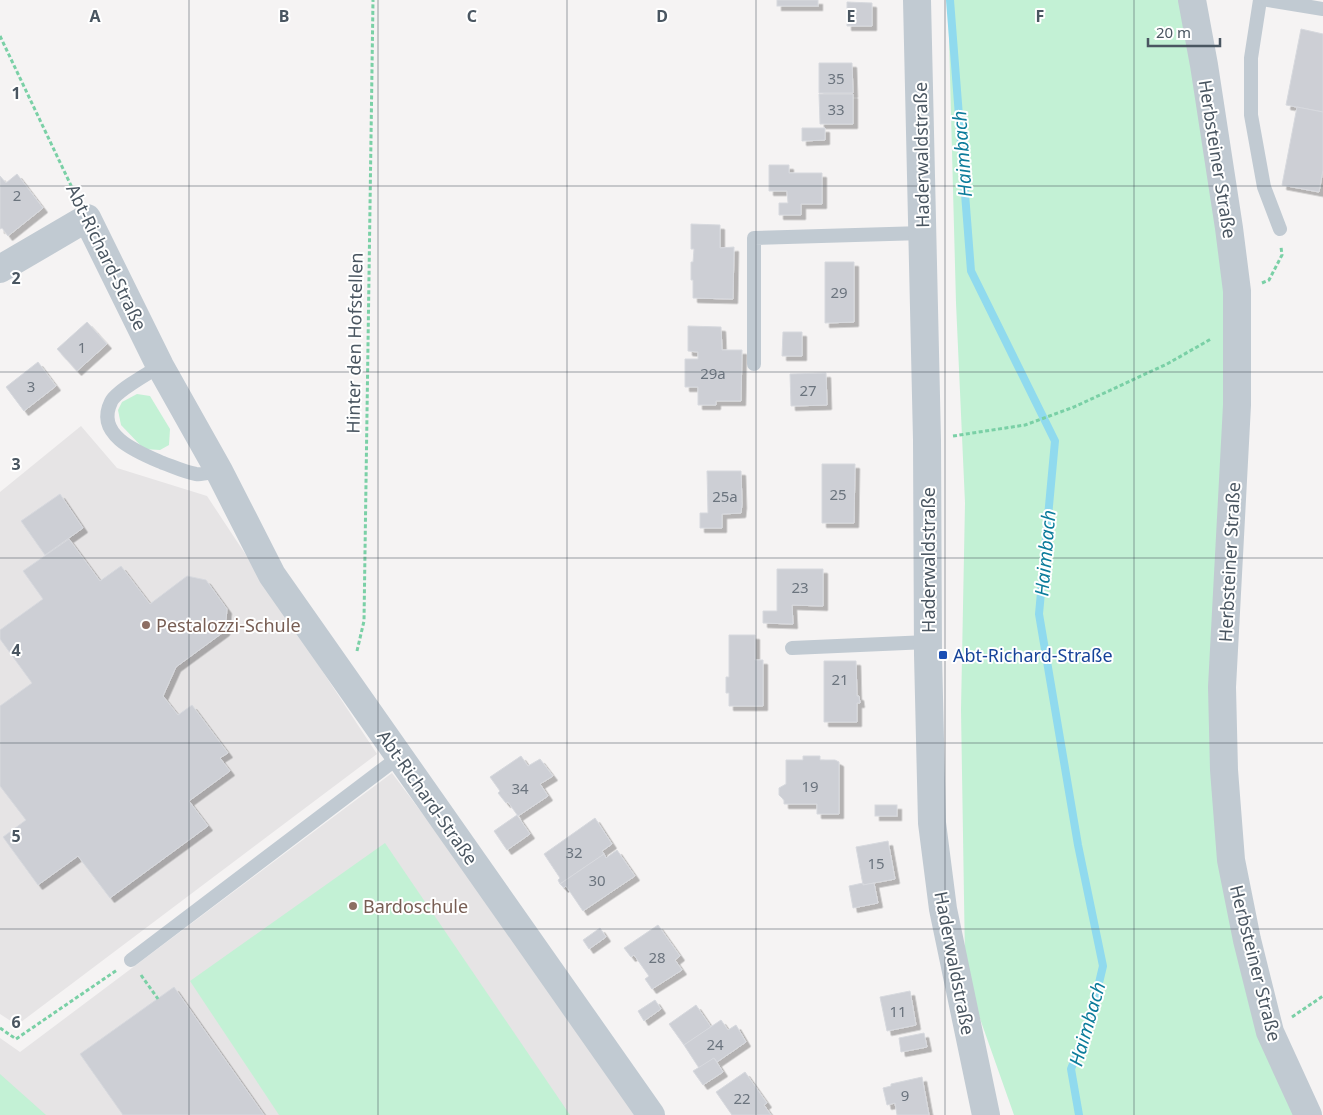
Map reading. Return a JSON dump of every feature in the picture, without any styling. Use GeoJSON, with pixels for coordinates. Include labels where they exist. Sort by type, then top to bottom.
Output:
{"type":"FeatureCollection","features":[{"type":"Feature","properties":{"kind":"street","name":"Haderwaldstraße"},"geometry":{"type":"LineString","coordinates":[[918,0],[927,440],[928,642],[932,822],[943,909],[986,1115]]}},
{"type":"Feature","properties":{"kind":"street","name":"Herbsteiner Straße"},"geometry":{"type":"LineString","coordinates":[[1192,0],[1204,65],[1237,291],[1237,415],[1222,687],[1224,770],[1231,860],[1247,940],[1270,1032],[1308,1115]]}},
{"type":"Feature","properties":{"kind":"street","name":"Abt-Richard-Straße"},"geometry":{"type":"LineString","coordinates":[[86,218],[160,366],[219,471],[272,575],[651,1115]]}},
{"type":"Feature","properties":{"kind":"street"},"geometry":{"type":"LineString","coordinates":[[0,270],[86,218]]}},
{"type":"Feature","properties":{"kind":"lane"},"geometry":{"type":"LineString","coordinates":[[1260,0],[1251,58],[1250,116],[1264,187],[1280,229]]}},
{"type":"Feature","properties":{"kind":"lane"},"geometry":{"type":"LineString","coordinates":[[1268,0],[1323,9]]}},
{"type":"Feature","properties":{"kind":"lane"},"geometry":{"type":"LineString","coordinates":[[754,364],[754,238],[923,233]]}},
{"type":"Feature","properties":{"kind":"lane"},"geometry":{"type":"LineString","coordinates":[[160,366],[140,378],[111,400],[108,414],[109,426],[120,442],[137,452],[188,472],[199,474],[219,471]]}},
{"type":"Feature","properties":{"kind":"lane"},"geometry":{"type":"LineString","coordinates":[[792,648],[928,642]]}},
{"type":"Feature","properties":{"kind":"lane"},"geometry":{"type":"LineString","coordinates":[[131,960],[399,757]]}},
{"type":"Feature","properties":{"kind":"path","name":"Hinter den Hofstellen"},"geometry":{"type":"LineString","coordinates":[[349,685],[364,621],[372,0]]}},
{"type":"Feature","properties":{"kind":"path","name":"Abt-Richard-Straße"},"geometry":{"type":"LineString","coordinates":[[0,36],[86,218]]}},
{"type":"Feature","properties":{"kind":"path"},"geometry":{"type":"LineString","coordinates":[[1237,291],[1269,280],[1282,255],[1280,229]]}},
{"type":"Feature","properties":{"kind":"path"},"geometry":{"type":"LineString","coordinates":[[927,440],[1025,425],[1074,407],[1167,364],[1238,323]]}},
{"type":"Feature","properties":{"kind":"path"},"geometry":{"type":"LineString","coordinates":[[0,1028],[16,1040],[131,960]]}},
{"type":"Feature","properties":{"kind":"path"},"geometry":{"type":"LineString","coordinates":[[1270,1032],[1323,996]]}},
{"type":"Feature","properties":{"kind":"shaded area","name":"Pestalozzi-Schule"},"geometry":{"type":"Polygon","coordinates":[[[81,426],[117,468],[207,496],[377,754],[17,1025],[0,1014],[0,492],[81,426]]]}},
{"type":"Feature","properties":{"kind":"shaded area","name":"Bardoschule"},"geometry":{"type":"Polygon","coordinates":[[[392,773],[648,1115],[0,1115],[0,1038],[20,1052],[392,773]]]}},
{"type":"Feature","properties":{"kind":"green space"},"geometry":{"type":"Polygon","coordinates":[[[948,0],[1193,0],[1227,256],[1228,736],[1245,896],[1291,1065],[1312,1115],[1014,1115],[978,1013],[965,960],[961,710],[965,503],[956,303],[948,0]]]}},
{"type":"Feature","properties":{"kind":"green space"},"geometry":{"type":"Polygon","coordinates":[[[137,394],[150,396],[170,429],[169,445],[160,450],[144,449],[121,425],[118,410],[122,402],[137,394]]]}},
{"type":"Feature","properties":{"kind":"green space"},"geometry":{"type":"Polygon","coordinates":[[[385,843],[570,1115],[279,1115],[190,981],[385,843]]]}},
{"type":"Feature","properties":{"kind":"green space"},"geometry":{"type":"Polygon","coordinates":[[[0,1074],[46,1115],[0,1115],[0,1074]]]}},
{"type":"Feature","properties":{"kind":"building"},"geometry":{"type":"Polygon","coordinates":[[[777,0],[818,0],[818,6],[777,6],[777,0]]]}},
{"type":"Feature","properties":{"kind":"building"},"geometry":{"type":"Polygon","coordinates":[[[847,2],[872,3],[872,26],[847,26],[847,2]]]}},
{"type":"Feature","properties":{"kind":"building"},"geometry":{"type":"Polygon","coordinates":[[[1301,29],[1323,34],[1323,112],[1286,105],[1301,29]]]}},
{"type":"Feature","properties":{"kind":"building"},"geometry":{"type":"Polygon","coordinates":[[[819,63],[852,63],[853,93],[819,93],[819,63]]]}},
{"type":"Feature","properties":{"kind":"building"},"geometry":{"type":"Polygon","coordinates":[[[819,94],[853,94],[853,124],[820,124],[819,94]]]}},
{"type":"Feature","properties":{"kind":"building"},"geometry":{"type":"Polygon","coordinates":[[[1297,107],[1323,112],[1323,170],[1319,192],[1282,185],[1297,107]]]}},
{"type":"Feature","properties":{"kind":"building"},"geometry":{"type":"Polygon","coordinates":[[[802,128],[825,128],[825,140],[802,141],[802,128]]]}},
{"type":"Feature","properties":{"kind":"building"},"geometry":{"type":"Polygon","coordinates":[[[769,165],[789,165],[789,173],[822,173],[822,204],[801,204],[801,215],[779,215],[779,203],[788,203],[787,191],[769,191],[769,165]]]}},
{"type":"Feature","properties":{"kind":"building"},"geometry":{"type":"Polygon","coordinates":[[[17,174],[43,208],[8,236],[2,228],[0,229],[0,176],[6,183],[17,174]]]}},
{"type":"Feature","properties":{"kind":"building"},"geometry":{"type":"Polygon","coordinates":[[[691,224],[720,225],[720,248],[734,247],[733,299],[693,298],[691,262],[693,262],[694,249],[691,249],[691,224]]]}},
{"type":"Feature","properties":{"kind":"building"},"geometry":{"type":"Polygon","coordinates":[[[825,262],[854,262],[854,322],[825,323],[825,262]]]}},
{"type":"Feature","properties":{"kind":"building"},"geometry":{"type":"Polygon","coordinates":[[[87,322],[107,344],[77,371],[57,349],[87,322]]]}},
{"type":"Feature","properties":{"kind":"building"},"geometry":{"type":"Polygon","coordinates":[[[688,326],[721,327],[722,350],[742,350],[741,401],[716,401],[716,405],[698,405],[698,387],[685,387],[685,359],[698,359],[698,352],[688,351],[688,326]]]}},
{"type":"Feature","properties":{"kind":"building"},"geometry":{"type":"Polygon","coordinates":[[[783,332],[802,332],[802,356],[782,356],[783,332]]]}},
{"type":"Feature","properties":{"kind":"building"},"geometry":{"type":"Polygon","coordinates":[[[38,362],[56,386],[24,411],[6,387],[38,362]]]}},
{"type":"Feature","properties":{"kind":"building"},"geometry":{"type":"Polygon","coordinates":[[[826,373],[827,405],[791,406],[790,374],[826,373]]]}},
{"type":"Feature","properties":{"kind":"building"},"geometry":{"type":"Polygon","coordinates":[[[822,464],[855,464],[854,523],[822,523],[822,464]]]}},
{"type":"Feature","properties":{"kind":"building"},"geometry":{"type":"Polygon","coordinates":[[[707,471],[741,471],[741,513],[722,514],[722,528],[700,528],[700,513],[708,513],[707,471]]]}},
{"type":"Feature","properties":{"kind":"building"},"geometry":{"type":"Polygon","coordinates":[[[60,494],[83,528],[45,555],[21,521],[60,494]]]}},
{"type":"Feature","properties":{"kind":"building"},"geometry":{"type":"Polygon","coordinates":[[[69,539],[100,581],[121,566],[150,604],[187,576],[206,580],[227,609],[225,631],[176,667],[163,696],[178,715],[192,705],[228,753],[220,758],[230,771],[189,801],[208,826],[110,898],[78,856],[38,885],[3,837],[26,820],[0,786],[0,706],[32,683],[0,639],[0,630],[43,599],[23,571],[69,539]]]}},
{"type":"Feature","properties":{"kind":"building"},"geometry":{"type":"Polygon","coordinates":[[[777,569],[823,569],[823,606],[792,605],[793,624],[763,623],[763,611],[777,611],[777,569]]]}},
{"type":"Feature","properties":{"kind":"building"},"geometry":{"type":"Polygon","coordinates":[[[729,635],[755,635],[755,660],[763,660],[763,706],[729,706],[729,693],[726,693],[726,677],[729,677],[729,635]]]}},
{"type":"Feature","properties":{"kind":"building"},"geometry":{"type":"Polygon","coordinates":[[[824,661],[856,661],[857,696],[859,696],[860,703],[857,703],[857,722],[824,722],[824,661]]]}},
{"type":"Feature","properties":{"kind":"building"},"geometry":{"type":"Polygon","coordinates":[[[521,756],[528,766],[540,759],[553,776],[540,784],[548,796],[518,816],[508,802],[506,803],[498,793],[500,791],[490,777],[521,756]]]}},
{"type":"Feature","properties":{"kind":"building"},"geometry":{"type":"Polygon","coordinates":[[[803,756],[820,756],[820,760],[835,760],[839,762],[839,814],[817,814],[817,804],[784,804],[784,800],[779,795],[779,788],[786,784],[786,760],[803,760],[803,756]]]}},
{"type":"Feature","properties":{"kind":"building"},"geometry":{"type":"Polygon","coordinates":[[[875,805],[897,805],[897,816],[875,816],[875,805]]]}},
{"type":"Feature","properties":{"kind":"building"},"geometry":{"type":"Polygon","coordinates":[[[517,815],[530,834],[507,850],[494,831],[517,815]]]}},
{"type":"Feature","properties":{"kind":"building"},"geometry":{"type":"Polygon","coordinates":[[[595,818],[612,844],[602,851],[604,854],[560,884],[558,880],[560,878],[544,854],[595,818]]]}},
{"type":"Feature","properties":{"kind":"building"},"geometry":{"type":"Polygon","coordinates":[[[888,841],[895,879],[863,885],[856,847],[888,841]]]}},
{"type":"Feature","properties":{"kind":"building"},"geometry":{"type":"Polygon","coordinates":[[[617,850],[635,876],[583,911],[566,886],[564,888],[560,884],[604,854],[606,858],[617,850]]]}},
{"type":"Feature","properties":{"kind":"building"},"geometry":{"type":"Polygon","coordinates":[[[863,883],[863,885],[874,883],[878,903],[853,908],[849,886],[863,883]]]}},
{"type":"Feature","properties":{"kind":"building"},"geometry":{"type":"Polygon","coordinates":[[[658,925],[680,956],[675,960],[682,970],[652,989],[645,979],[649,976],[634,955],[631,957],[624,948],[658,925]]]}},
{"type":"Feature","properties":{"kind":"building"},"geometry":{"type":"Polygon","coordinates":[[[600,928],[606,937],[589,949],[583,940],[600,928]]]}},
{"type":"Feature","properties":{"kind":"building"},"geometry":{"type":"Polygon","coordinates":[[[174,987],[264,1115],[123,1115],[80,1054],[174,987]]]}},
{"type":"Feature","properties":{"kind":"building"},"geometry":{"type":"Polygon","coordinates":[[[910,991],[916,1025],[887,1031],[880,997],[910,991]]]}},
{"type":"Feature","properties":{"kind":"building"},"geometry":{"type":"Polygon","coordinates":[[[655,1000],[661,1009],[644,1021],[638,1011],[655,1000]]]}},
{"type":"Feature","properties":{"kind":"building"},"geometry":{"type":"Polygon","coordinates":[[[696,1005],[711,1027],[684,1045],[669,1024],[696,1005]]]}},
{"type":"Feature","properties":{"kind":"building"},"geometry":{"type":"Polygon","coordinates":[[[721,1020],[728,1030],[736,1025],[746,1042],[717,1062],[714,1058],[699,1068],[684,1045],[721,1020]]]}},
{"type":"Feature","properties":{"kind":"building"},"geometry":{"type":"Polygon","coordinates":[[[924,1033],[927,1047],[901,1052],[899,1038],[924,1033]]]}},
{"type":"Feature","properties":{"kind":"building"},"geometry":{"type":"Polygon","coordinates":[[[714,1058],[723,1072],[703,1085],[693,1071],[714,1058]]]}},
{"type":"Feature","properties":{"kind":"building"},"geometry":{"type":"Polygon","coordinates":[[[745,1072],[767,1103],[764,1105],[771,1115],[732,1115],[716,1092],[745,1072]]]}},
{"type":"Feature","properties":{"kind":"building"},"geometry":{"type":"Polygon","coordinates":[[[922,1077],[929,1115],[897,1115],[895,1103],[887,1105],[883,1088],[891,1086],[891,1084],[922,1077]]]}},
{"type":"Feature","properties":{"kind":"waterway","name":"Haimbach"},"geometry":{"type":"LineString","coordinates":[[950,0],[971,271],[1055,441],[1039,614],[1078,845],[1103,966],[1090,1021],[1071,1069],[1079,1115]]}},
{"type":"Feature","properties":{"kind":"place","name":"Pestalozzi-Schule"},"geometry":{"type":"Point","coordinates":[146,625]}},
{"type":"Feature","properties":{"kind":"place","name":"Abt-Richard-Straße"},"geometry":{"type":"Point","coordinates":[943,655]}},
{"type":"Feature","properties":{"kind":"place","name":"Bardoschule"},"geometry":{"type":"Point","coordinates":[353,906]}}]}
